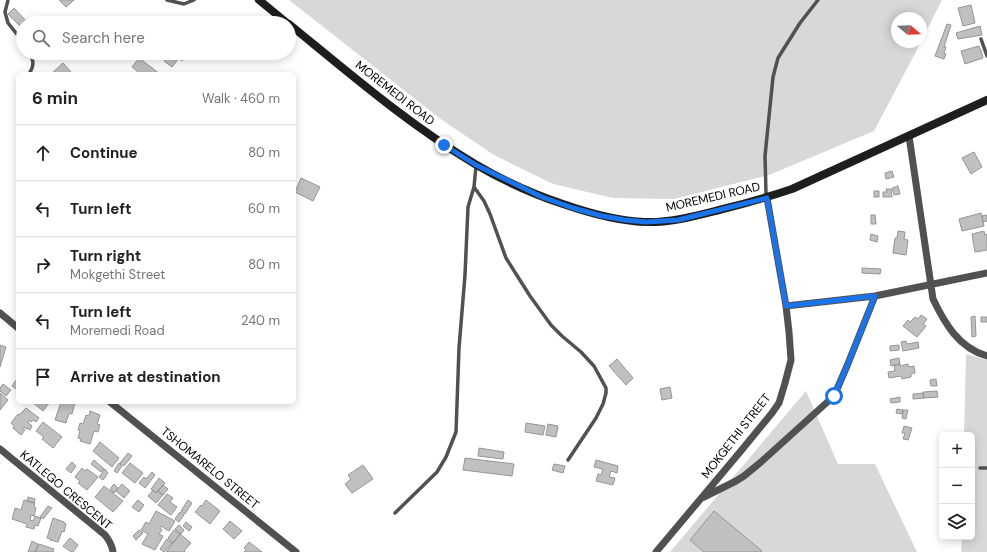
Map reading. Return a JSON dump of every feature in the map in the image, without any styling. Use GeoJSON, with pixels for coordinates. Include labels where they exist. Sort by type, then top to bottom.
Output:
{"type":"FeatureCollection","features":[{"type":"Feature","properties":{"kind":"street","name":"MOREMEDI ROAD"},"geometry":{"type":"LineString","coordinates":[[259,0],[278,16]]}},
{"type":"Feature","properties":{"kind":"street","name":"MOREMEDI ROAD"},"geometry":{"type":"LineString","coordinates":[[296,30],[407,119],[476,165],[542,197],[573,208],[602,216],[646,222],[678,220],[767,198],[792,189],[987,100]]}},
{"type":"Feature","properties":{"kind":"street"},"geometry":{"type":"LineString","coordinates":[[909,136],[933,299],[948,328],[956,337],[973,350],[987,356]]}},
{"type":"Feature","properties":{"kind":"street","name":"MOKGETHI STREET"},"geometry":{"type":"LineString","coordinates":[[656,552],[740,452],[778,403],[785,383],[790,360],[790,332],[767,198]]}},
{"type":"Feature","properties":{"kind":"street"},"geometry":{"type":"LineString","coordinates":[[786,306],[875,296],[987,273]]}},
{"type":"Feature","properties":{"kind":"street"},"geometry":{"type":"LineString","coordinates":[[702,498],[744,476],[834,396],[875,296]]}},
{"type":"Feature","properties":{"kind":"street"},"geometry":{"type":"LineString","coordinates":[[0,313],[16,326]]}},
{"type":"Feature","properties":{"kind":"street","name":"TSHOMARELO STREET"},"geometry":{"type":"LineString","coordinates":[[112,404],[296,552]]}},
{"type":"Feature","properties":{"kind":"street","name":"KATLEGO CRESCENT"},"geometry":{"type":"LineString","coordinates":[[0,449],[104,535],[109,540],[113,552]]}},
{"type":"Feature","properties":{"kind":"lane"},"geometry":{"type":"LineString","coordinates":[[8,0],[5,12],[8,23],[16,33]]}},
{"type":"Feature","properties":{"kind":"lane"},"geometry":{"type":"LineString","coordinates":[[167,0],[184,4],[194,0]]}},
{"type":"Feature","properties":{"kind":"lane"},"geometry":{"type":"LineString","coordinates":[[767,198],[764,156],[773,76],[778,58],[800,23],[818,0]]}},
{"type":"Feature","properties":{"kind":"lane"},"geometry":{"type":"LineString","coordinates":[[981,39],[987,56]]}},
{"type":"Feature","properties":{"kind":"lane"},"geometry":{"type":"LineString","coordinates":[[31,72],[33,69],[34,60]]}},
{"type":"Feature","properties":{"kind":"lane"},"geometry":{"type":"LineString","coordinates":[[395,513],[437,472],[446,457],[456,432],[459,348],[466,275],[468,207],[474,188],[476,165]]}},
{"type":"Feature","properties":{"kind":"lane"},"geometry":{"type":"LineString","coordinates":[[474,188],[484,201],[490,214],[506,258],[551,325],[594,366],[606,388],[603,404],[596,418],[568,460]]}},
{"type":"Feature","properties":{"kind":"lane"},"geometry":{"type":"LineString","coordinates":[[980,468],[987,468]]}},
{"type":"Feature","properties":{"kind":"shaded area"},"geometry":{"type":"Polygon","coordinates":[[[289,0],[942,0],[927,29],[927,12],[891,12],[891,48],[918,48],[874,131],[769,175],[674,199],[613,198],[553,184],[494,155],[442,120],[289,0]]]}},
{"type":"Feature","properties":{"kind":"shaded area"},"geometry":{"type":"Polygon","coordinates":[[[966,354],[987,360],[987,552],[961,552],[962,540],[975,540],[975,432],[964,432],[966,354]]]}},
{"type":"Feature","properties":{"kind":"shaded area"},"geometry":{"type":"Polygon","coordinates":[[[806,391],[838,464],[875,464],[917,552],[670,552],[806,391]]]}},
{"type":"Feature","properties":{"kind":"building"},"geometry":{"type":"Polygon","coordinates":[[[59,0],[74,0],[66,7],[59,0]]]}},
{"type":"Feature","properties":{"kind":"building"},"geometry":{"type":"Polygon","coordinates":[[[971,5],[975,23],[963,26],[958,8],[971,5]]]}},
{"type":"Feature","properties":{"kind":"building"},"geometry":{"type":"Polygon","coordinates":[[[14,8],[21,16],[16,16],[16,22],[8,14],[14,8]]]}},
{"type":"Feature","properties":{"kind":"building"},"geometry":{"type":"Polygon","coordinates":[[[947,24],[951,25],[944,47],[946,47],[944,53],[946,54],[944,59],[935,56],[947,24]]]}},
{"type":"Feature","properties":{"kind":"building"},"geometry":{"type":"Polygon","coordinates":[[[980,26],[982,35],[958,39],[956,33],[980,26]]]}},
{"type":"Feature","properties":{"kind":"building"},"geometry":{"type":"Polygon","coordinates":[[[979,46],[983,58],[965,64],[961,51],[979,46]]]}},
{"type":"Feature","properties":{"kind":"building"},"geometry":{"type":"Polygon","coordinates":[[[137,60],[142,60],[157,72],[138,72],[132,67],[137,60]]]}},
{"type":"Feature","properties":{"kind":"building"},"geometry":{"type":"Polygon","coordinates":[[[165,60],[177,60],[172,67],[165,60]]]}},
{"type":"Feature","properties":{"kind":"building"},"geometry":{"type":"Polygon","coordinates":[[[63,63],[71,72],[53,72],[63,63]]]}},
{"type":"Feature","properties":{"kind":"building"},"geometry":{"type":"Polygon","coordinates":[[[974,152],[982,167],[971,174],[962,158],[974,152]]]}},
{"type":"Feature","properties":{"kind":"building"},"geometry":{"type":"Polygon","coordinates":[[[892,171],[894,177],[886,179],[885,173],[892,171]]]}},
{"type":"Feature","properties":{"kind":"building"},"geometry":{"type":"Polygon","coordinates":[[[301,178],[320,187],[313,201],[296,192],[301,178]]]}},
{"type":"Feature","properties":{"kind":"building"},"geometry":{"type":"Polygon","coordinates":[[[898,186],[900,194],[894,195],[892,188],[898,186]]]}},
{"type":"Feature","properties":{"kind":"building"},"geometry":{"type":"Polygon","coordinates":[[[886,189],[891,189],[892,197],[883,197],[883,192],[887,192],[886,189]]]}},
{"type":"Feature","properties":{"kind":"building"},"geometry":{"type":"Polygon","coordinates":[[[874,191],[879,191],[879,197],[874,197],[874,191]]]}},
{"type":"Feature","properties":{"kind":"building"},"geometry":{"type":"Polygon","coordinates":[[[981,213],[984,226],[962,231],[959,219],[981,213]]]}},
{"type":"Feature","properties":{"kind":"building"},"geometry":{"type":"Polygon","coordinates":[[[871,215],[875,215],[876,224],[871,224],[871,215]]]}},
{"type":"Feature","properties":{"kind":"building"},"geometry":{"type":"Polygon","coordinates":[[[987,215],[987,221],[983,222],[982,216],[987,215]]]}},
{"type":"Feature","properties":{"kind":"building"},"geometry":{"type":"Polygon","coordinates":[[[898,231],[905,232],[904,239],[908,240],[906,255],[893,253],[895,238],[897,238],[898,231]]]}},
{"type":"Feature","properties":{"kind":"building"},"geometry":{"type":"Polygon","coordinates":[[[984,231],[985,235],[987,234],[987,250],[975,252],[972,234],[984,231]]]}},
{"type":"Feature","properties":{"kind":"building"},"geometry":{"type":"Polygon","coordinates":[[[871,234],[878,236],[877,242],[870,240],[871,234]]]}},
{"type":"Feature","properties":{"kind":"building"},"geometry":{"type":"Polygon","coordinates":[[[862,268],[881,269],[880,274],[862,273],[862,268]]]}},
{"type":"Feature","properties":{"kind":"building"},"geometry":{"type":"Polygon","coordinates":[[[921,315],[927,319],[923,324],[926,326],[917,337],[903,326],[908,320],[910,322],[915,317],[918,319],[921,315]]]}},
{"type":"Feature","properties":{"kind":"building"},"geometry":{"type":"Polygon","coordinates":[[[975,316],[976,336],[972,337],[971,317],[975,316]]]}},
{"type":"Feature","properties":{"kind":"building"},"geometry":{"type":"Polygon","coordinates":[[[981,317],[987,317],[987,322],[981,322],[981,317]]]}},
{"type":"Feature","properties":{"kind":"building"},"geometry":{"type":"Polygon","coordinates":[[[906,341],[907,344],[918,342],[919,348],[903,351],[901,342],[906,341]]]}},
{"type":"Feature","properties":{"kind":"building"},"geometry":{"type":"Polygon","coordinates":[[[0,345],[6,347],[0,367],[0,345]]]}},
{"type":"Feature","properties":{"kind":"building"},"geometry":{"type":"Polygon","coordinates":[[[899,345],[899,350],[890,351],[890,346],[899,345]]]}},
{"type":"Feature","properties":{"kind":"building"},"geometry":{"type":"Polygon","coordinates":[[[899,358],[900,364],[891,366],[890,360],[899,358]]]}},
{"type":"Feature","properties":{"kind":"building"},"geometry":{"type":"Polygon","coordinates":[[[617,359],[633,378],[626,385],[609,366],[617,359]]]}},
{"type":"Feature","properties":{"kind":"building"},"geometry":{"type":"Polygon","coordinates":[[[900,364],[900,366],[908,364],[909,367],[914,366],[915,373],[911,374],[911,377],[902,379],[901,376],[889,378],[888,372],[895,371],[894,365],[900,364]]]}},
{"type":"Feature","properties":{"kind":"building"},"geometry":{"type":"Polygon","coordinates":[[[936,379],[937,386],[931,386],[930,380],[936,379]]]}},
{"type":"Feature","properties":{"kind":"building"},"geometry":{"type":"Polygon","coordinates":[[[16,380],[16,389],[12,386],[16,380]]]}},
{"type":"Feature","properties":{"kind":"building"},"geometry":{"type":"Polygon","coordinates":[[[3,384],[11,390],[6,396],[0,391],[3,384]]]}},
{"type":"Feature","properties":{"kind":"building"},"geometry":{"type":"Polygon","coordinates":[[[670,387],[672,398],[662,400],[660,389],[670,387]]]}},
{"type":"Feature","properties":{"kind":"building"},"geometry":{"type":"Polygon","coordinates":[[[937,391],[938,397],[924,398],[923,392],[937,391]]]}},
{"type":"Feature","properties":{"kind":"building"},"geometry":{"type":"Polygon","coordinates":[[[0,393],[8,400],[0,410],[0,393]]]}},
{"type":"Feature","properties":{"kind":"building"},"geometry":{"type":"Polygon","coordinates":[[[923,393],[924,398],[913,399],[913,394],[923,393]]]}},
{"type":"Feature","properties":{"kind":"building"},"geometry":{"type":"Polygon","coordinates":[[[900,397],[900,402],[891,403],[890,399],[900,397]]]}},
{"type":"Feature","properties":{"kind":"building"},"geometry":{"type":"Polygon","coordinates":[[[34,404],[48,404],[43,411],[34,404]]]}},
{"type":"Feature","properties":{"kind":"building"},"geometry":{"type":"Polygon","coordinates":[[[60,404],[74,404],[72,414],[69,413],[66,423],[55,420],[60,404]]]}},
{"type":"Feature","properties":{"kind":"building"},"geometry":{"type":"Polygon","coordinates":[[[26,408],[39,418],[36,422],[33,420],[31,422],[29,420],[28,422],[32,426],[30,430],[24,427],[22,429],[25,430],[21,435],[13,428],[14,426],[11,423],[18,414],[19,415],[26,408]]]}},
{"type":"Feature","properties":{"kind":"building"},"geometry":{"type":"Polygon","coordinates":[[[897,409],[903,410],[903,414],[896,413],[897,409]]]}},
{"type":"Feature","properties":{"kind":"building"},"geometry":{"type":"Polygon","coordinates":[[[903,410],[908,410],[906,419],[902,418],[903,410]]]}},
{"type":"Feature","properties":{"kind":"building"},"geometry":{"type":"Polygon","coordinates":[[[90,411],[100,415],[97,424],[100,425],[98,432],[94,431],[90,444],[80,441],[81,439],[78,438],[80,431],[78,430],[80,423],[83,424],[86,415],[89,416],[90,411]]]}},
{"type":"Feature","properties":{"kind":"building"},"geometry":{"type":"Polygon","coordinates":[[[43,422],[62,437],[53,448],[42,439],[44,437],[36,431],[43,422]]]}},
{"type":"Feature","properties":{"kind":"building"},"geometry":{"type":"Polygon","coordinates":[[[526,423],[545,426],[543,435],[525,432],[526,423]]]}},
{"type":"Feature","properties":{"kind":"building"},"geometry":{"type":"Polygon","coordinates":[[[548,424],[558,426],[556,437],[546,435],[548,424]]]}},
{"type":"Feature","properties":{"kind":"building"},"geometry":{"type":"Polygon","coordinates":[[[904,426],[912,428],[908,440],[903,439],[905,433],[902,433],[904,426]]]}},
{"type":"Feature","properties":{"kind":"building"},"geometry":{"type":"Polygon","coordinates":[[[100,442],[119,458],[112,467],[93,451],[100,442]]]}},
{"type":"Feature","properties":{"kind":"building"},"geometry":{"type":"Polygon","coordinates":[[[479,448],[504,452],[503,459],[478,456],[479,448]]]}},
{"type":"Feature","properties":{"kind":"building"},"geometry":{"type":"Polygon","coordinates":[[[128,453],[132,456],[124,466],[120,463],[128,453]]]}},
{"type":"Feature","properties":{"kind":"building"},"geometry":{"type":"Polygon","coordinates":[[[465,458],[514,464],[512,476],[463,470],[465,458]]]}},
{"type":"Feature","properties":{"kind":"building"},"geometry":{"type":"Polygon","coordinates":[[[94,460],[104,469],[101,472],[91,464],[94,460]]]}},
{"type":"Feature","properties":{"kind":"building"},"geometry":{"type":"Polygon","coordinates":[[[596,460],[618,466],[617,473],[611,471],[609,477],[615,478],[613,485],[596,481],[598,474],[601,475],[603,469],[594,467],[596,460]]]}},
{"type":"Feature","properties":{"kind":"building"},"geometry":{"type":"Polygon","coordinates":[[[72,462],[76,466],[71,473],[66,469],[72,462]]]}},
{"type":"Feature","properties":{"kind":"building"},"geometry":{"type":"Polygon","coordinates":[[[119,463],[122,466],[117,473],[114,471],[119,463]]]}},
{"type":"Feature","properties":{"kind":"building"},"geometry":{"type":"Polygon","coordinates":[[[130,463],[143,473],[135,483],[122,473],[130,463]]]}},
{"type":"Feature","properties":{"kind":"building"},"geometry":{"type":"Polygon","coordinates":[[[554,464],[565,466],[563,473],[552,470],[554,464]]]}},
{"type":"Feature","properties":{"kind":"building"},"geometry":{"type":"Polygon","coordinates":[[[363,465],[373,479],[352,493],[345,484],[351,479],[348,475],[363,465]]]}},
{"type":"Feature","properties":{"kind":"building"},"geometry":{"type":"Polygon","coordinates":[[[82,468],[85,471],[87,469],[98,477],[87,490],[78,483],[80,481],[75,477],[82,468]]]}},
{"type":"Feature","properties":{"kind":"building"},"geometry":{"type":"Polygon","coordinates":[[[105,469],[108,473],[103,480],[99,477],[105,469]]]}},
{"type":"Feature","properties":{"kind":"building"},"geometry":{"type":"Polygon","coordinates":[[[152,472],[155,475],[145,488],[139,483],[144,477],[146,479],[152,472]]]}},
{"type":"Feature","properties":{"kind":"building"},"geometry":{"type":"Polygon","coordinates":[[[159,478],[165,483],[156,493],[151,489],[159,478]]]}},
{"type":"Feature","properties":{"kind":"building"},"geometry":{"type":"Polygon","coordinates":[[[114,484],[118,488],[114,493],[110,489],[114,484]]]}},
{"type":"Feature","properties":{"kind":"building"},"geometry":{"type":"Polygon","coordinates":[[[122,484],[130,491],[124,498],[116,491],[122,484]]]}},
{"type":"Feature","properties":{"kind":"building"},"geometry":{"type":"Polygon","coordinates":[[[163,485],[168,489],[163,495],[158,491],[163,485]]]}},
{"type":"Feature","properties":{"kind":"building"},"geometry":{"type":"Polygon","coordinates":[[[104,486],[123,501],[113,512],[95,497],[104,486]]]}},
{"type":"Feature","properties":{"kind":"building"},"geometry":{"type":"Polygon","coordinates":[[[153,490],[156,493],[157,491],[163,495],[156,503],[148,496],[153,490]]]}},
{"type":"Feature","properties":{"kind":"building"},"geometry":{"type":"Polygon","coordinates":[[[167,494],[173,498],[170,502],[177,507],[171,515],[158,505],[167,494]]]}},
{"type":"Feature","properties":{"kind":"building"},"geometry":{"type":"Polygon","coordinates":[[[28,497],[35,499],[34,503],[27,501],[28,497]]]}},
{"type":"Feature","properties":{"kind":"building"},"geometry":{"type":"Polygon","coordinates":[[[24,500],[35,503],[34,507],[36,508],[34,516],[31,515],[30,520],[33,521],[35,516],[41,518],[38,526],[35,525],[34,529],[26,527],[27,524],[12,519],[15,508],[21,510],[24,500]]]}},
{"type":"Feature","properties":{"kind":"building"},"geometry":{"type":"Polygon","coordinates":[[[138,500],[144,505],[139,512],[132,507],[138,500]]]}},
{"type":"Feature","properties":{"kind":"building"},"geometry":{"type":"Polygon","coordinates":[[[188,500],[192,503],[185,514],[181,511],[188,500]]]}},
{"type":"Feature","properties":{"kind":"building"},"geometry":{"type":"Polygon","coordinates":[[[206,500],[220,511],[210,524],[195,512],[206,500]]]}},
{"type":"Feature","properties":{"kind":"building"},"geometry":{"type":"Polygon","coordinates":[[[48,506],[52,508],[43,519],[40,517],[48,506]]]}},
{"type":"Feature","properties":{"kind":"building"},"geometry":{"type":"Polygon","coordinates":[[[156,511],[175,521],[169,531],[161,526],[160,528],[162,530],[159,534],[163,536],[155,550],[142,544],[148,534],[141,530],[146,522],[149,524],[156,511]]]}},
{"type":"Feature","properties":{"kind":"building"},"geometry":{"type":"Polygon","coordinates":[[[714,511],[762,551],[704,552],[690,540],[714,511]]]}},
{"type":"Feature","properties":{"kind":"building"},"geometry":{"type":"Polygon","coordinates":[[[180,512],[184,515],[179,522],[175,519],[180,512]]]}},
{"type":"Feature","properties":{"kind":"building"},"geometry":{"type":"Polygon","coordinates":[[[53,518],[66,524],[64,532],[62,531],[58,542],[47,538],[53,518]]]}},
{"type":"Feature","properties":{"kind":"building"},"geometry":{"type":"Polygon","coordinates":[[[230,521],[242,531],[234,539],[223,529],[230,521]]]}},
{"type":"Feature","properties":{"kind":"building"},"geometry":{"type":"Polygon","coordinates":[[[186,522],[192,527],[189,531],[183,526],[186,522]]]}},
{"type":"Feature","properties":{"kind":"building"},"geometry":{"type":"Polygon","coordinates":[[[179,525],[184,530],[181,534],[175,529],[179,525]]]}},
{"type":"Feature","properties":{"kind":"building"},"geometry":{"type":"Polygon","coordinates":[[[139,530],[143,533],[136,540],[133,536],[139,530]]]}},
{"type":"Feature","properties":{"kind":"building"},"geometry":{"type":"Polygon","coordinates":[[[174,530],[180,534],[173,543],[168,538],[174,530]]]}},
{"type":"Feature","properties":{"kind":"building"},"geometry":{"type":"Polygon","coordinates":[[[180,534],[191,543],[184,551],[185,552],[166,552],[180,534]]]}},
{"type":"Feature","properties":{"kind":"building"},"geometry":{"type":"Polygon","coordinates":[[[70,538],[78,545],[73,552],[63,546],[70,538]]]}},
{"type":"Feature","properties":{"kind":"building"},"geometry":{"type":"Polygon","coordinates":[[[167,539],[172,543],[164,552],[160,549],[167,539]]]}},
{"type":"Feature","properties":{"kind":"building"},"geometry":{"type":"Polygon","coordinates":[[[32,541],[38,544],[35,552],[28,552],[32,541]]]}},
{"type":"Feature","properties":{"kind":"building"},"geometry":{"type":"Polygon","coordinates":[[[249,542],[262,552],[244,552],[246,550],[244,548],[249,542]]]}},
{"type":"Feature","properties":{"kind":"building"},"geometry":{"type":"Polygon","coordinates":[[[39,544],[54,549],[53,552],[36,552],[39,544]]]}},
{"type":"Feature","properties":{"kind":"route"},"geometry":{"type":"LineString","coordinates":[[444,145],[476,165],[542,197],[573,208],[602,216],[625,220],[646,222],[678,220],[767,198],[786,306],[875,296],[834,396]]}}]}
